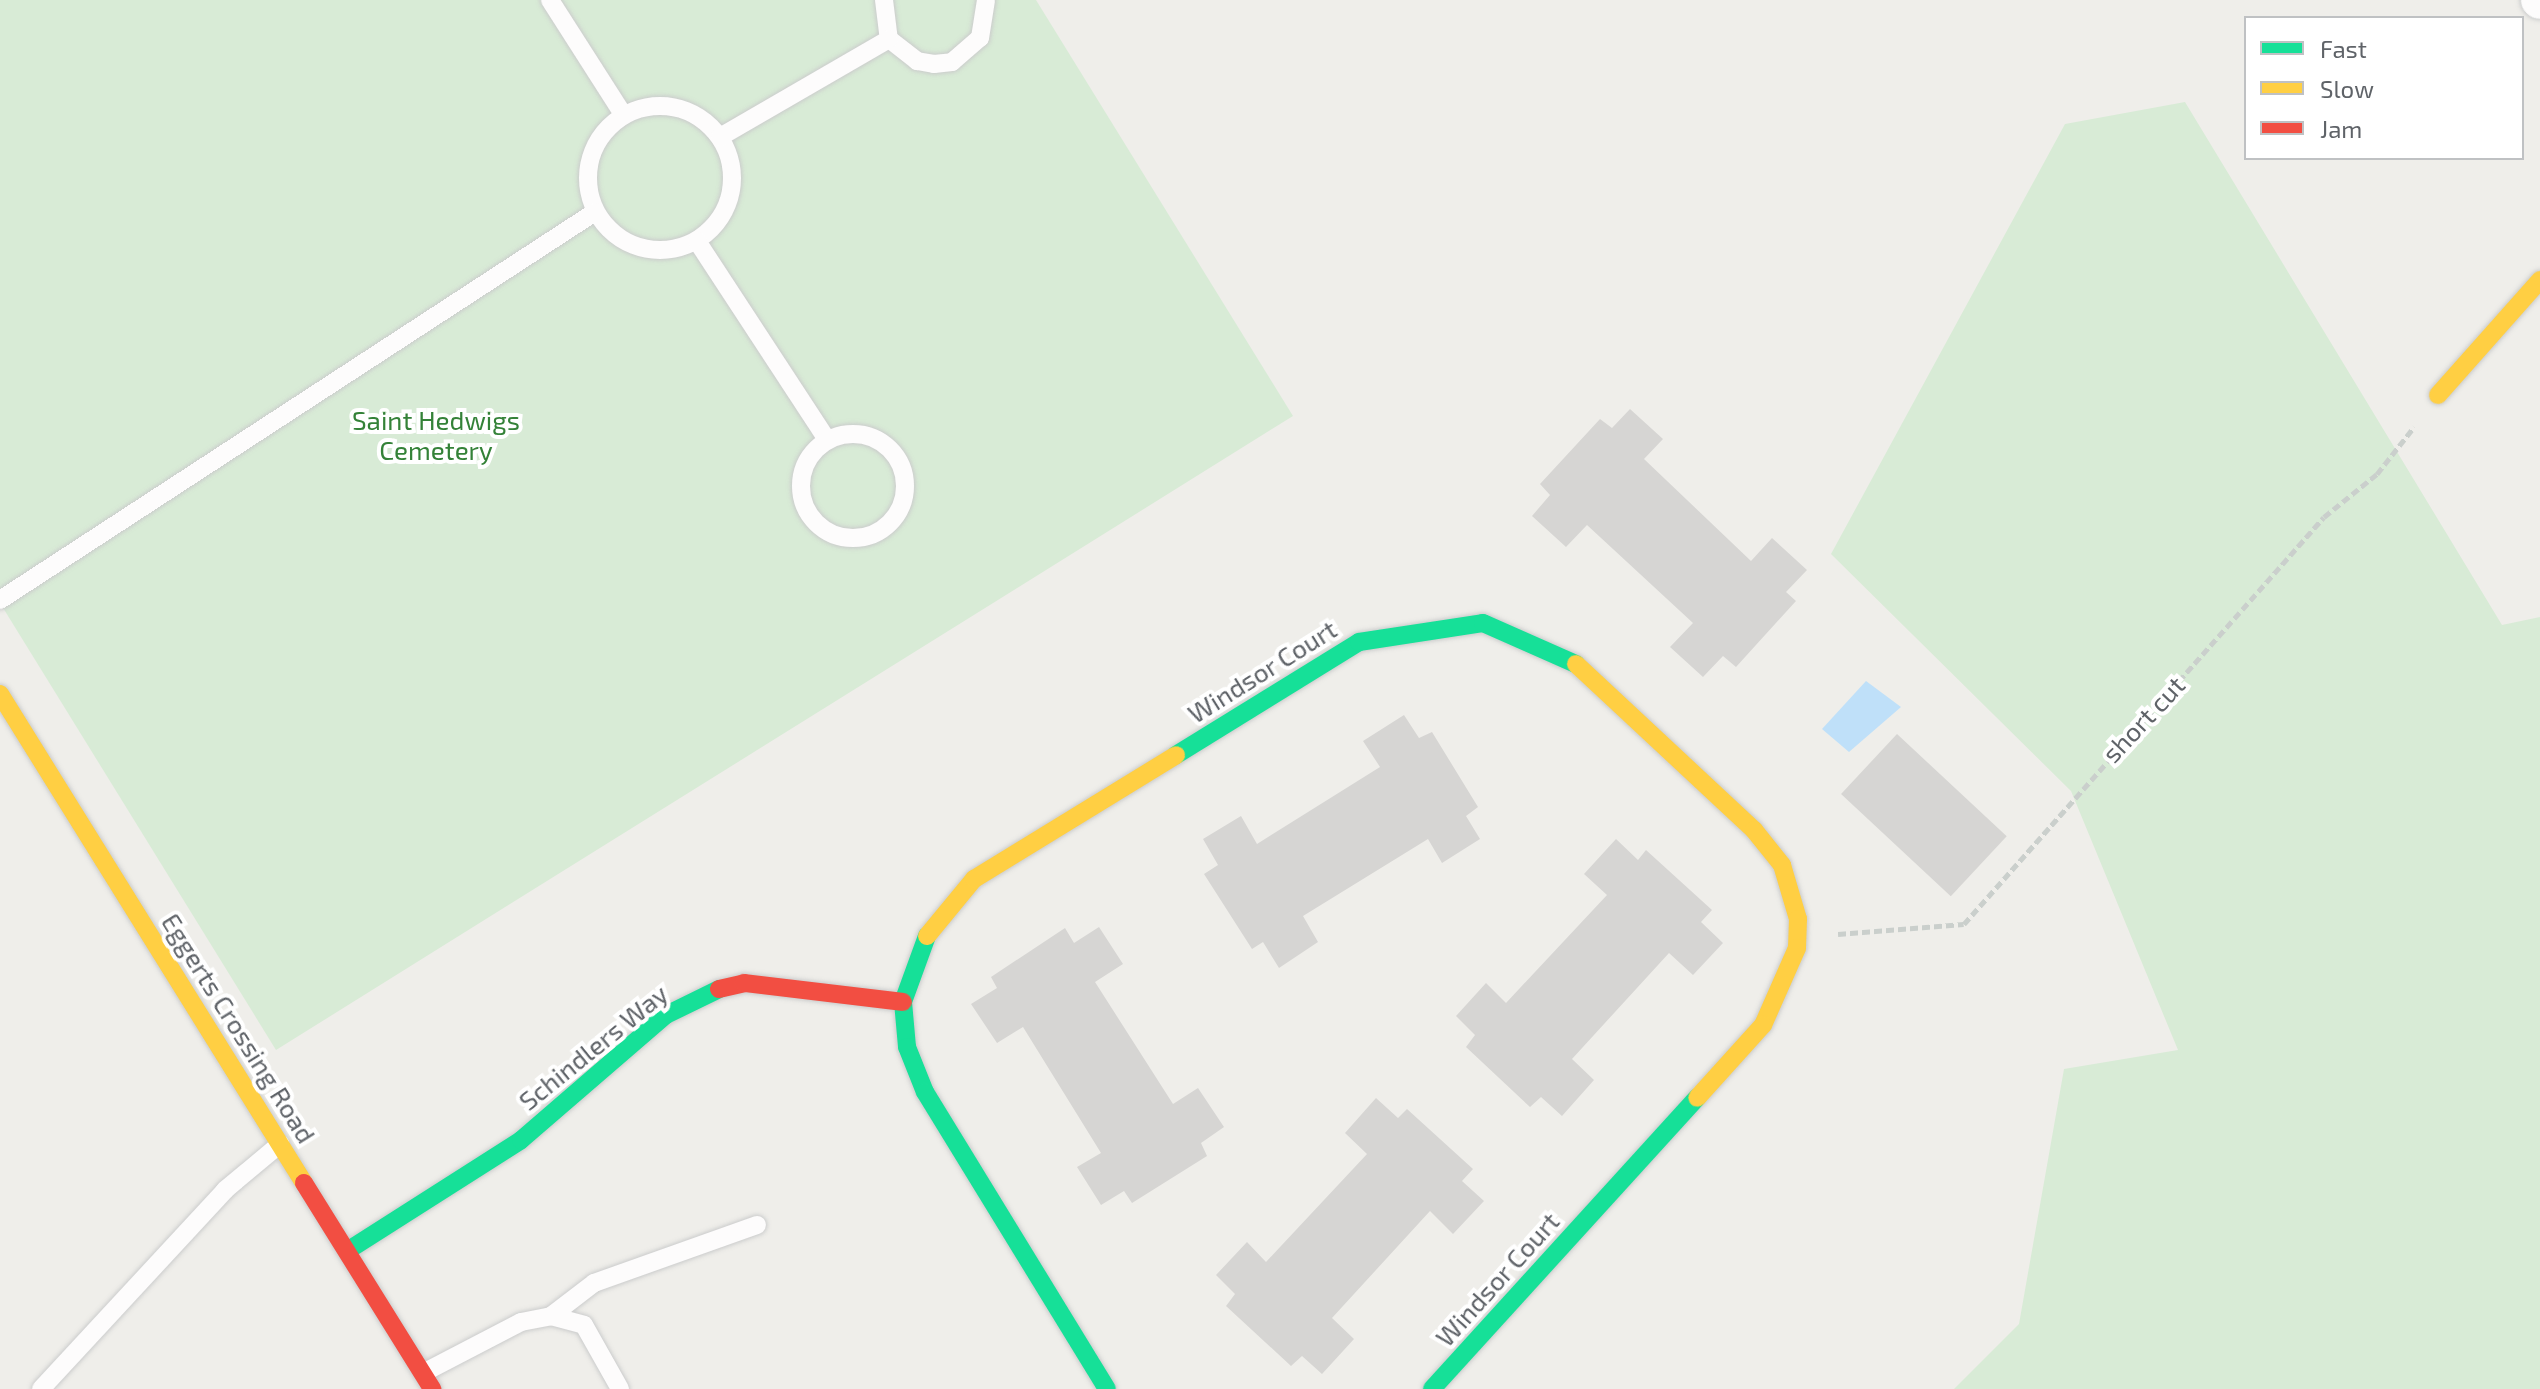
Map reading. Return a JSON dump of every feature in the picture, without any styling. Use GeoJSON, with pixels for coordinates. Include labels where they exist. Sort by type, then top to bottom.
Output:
{"type":"FeatureCollection","features":[{"type":"Feature","properties":{"kind":"street"},"geometry":{"type":"LineString","coordinates":[[2438,395],[2540,280]]}},
{"type":"Feature","properties":{"kind":"street","name":"Windsor Court"},"geometry":{"type":"LineString","coordinates":[[1107,1389],[925,1092],[907,1047],[903,1002],[928,933],[974,879],[1359,642],[1447,625],[1483,623],[1568,656],[1754,830],[1782,865],[1797,936],[1787,984],[1763,1025],[1432,1389]]}},
{"type":"Feature","properties":{"kind":"street","name":"Eggerts Crossing Road"},"geometry":{"type":"LineString","coordinates":[[0,694],[428,1381]]}},
{"type":"Feature","properties":{"kind":"street","name":"Schindlers Way"},"geometry":{"type":"LineString","coordinates":[[347,1251],[521,1140],[666,1015],[705,993],[744,983],[903,1002]]}},
{"type":"Feature","properties":{"kind":"lane"},"geometry":{"type":"LineString","coordinates":[[550,0],[623,114]]}},
{"type":"Feature","properties":{"kind":"lane"},"geometry":{"type":"LineString","coordinates":[[884,0],[889,39],[917,61],[952,62],[980,38],[986,0]]}},
{"type":"Feature","properties":{"kind":"lane"},"geometry":{"type":"LineString","coordinates":[[720,137],[889,39]]}},
{"type":"Feature","properties":{"kind":"lane"},"geometry":{"type":"LineString","coordinates":[[682,109],[720,137],[733,183],[715,226],[697,241],[651,251],[619,238],[595,212],[589,165],[597,142],[623,114],[682,109]]}},
{"type":"Feature","properties":{"kind":"lane"},"geometry":{"type":"LineString","coordinates":[[0,600],[595,212]]}},
{"type":"Feature","properties":{"kind":"lane"},"geometry":{"type":"LineString","coordinates":[[697,241],[827,440]]}},
{"type":"Feature","properties":{"kind":"lane"},"geometry":{"type":"LineString","coordinates":[[860,434],[899,461],[905,496],[887,527],[853,539],[819,527],[808,513],[800,481],[827,440],[860,434]]}},
{"type":"Feature","properties":{"kind":"lane"},"geometry":{"type":"LineString","coordinates":[[41,1389],[225,1190],[280,1144]]}},
{"type":"Feature","properties":{"kind":"lane"},"geometry":{"type":"LineString","coordinates":[[428,1381],[521,1322],[551,1316],[594,1283],[757,1225]]}},
{"type":"Feature","properties":{"kind":"lane"},"geometry":{"type":"LineString","coordinates":[[551,1316],[584,1325],[620,1389]]}},
{"type":"Feature","properties":{"kind":"path","name":"short cut"},"geometry":{"type":"LineString","coordinates":[[1797,936],[1964,924],[2324,517],[2377,474],[2438,395]]}},
{"type":"Feature","properties":{"kind":"green space","name":"Saint Hedwigs Cemetery"},"geometry":{"type":"Polygon","coordinates":[[[0,0],[1036,0],[1293,416],[276,1050],[0,603],[0,0]]]}},
{"type":"Feature","properties":{"kind":"green space"},"geometry":{"type":"Polygon","coordinates":[[[2185,102],[2502,625],[2540,617],[2540,1389],[1954,1389],[2019,1324],[2064,1069],[2178,1050],[2071,791],[1831,554],[2065,124],[2185,102]]]}},
{"type":"Feature","properties":{"kind":"water"},"geometry":{"type":"Polygon","coordinates":[[[1866,681],[1901,707],[1849,752],[1822,729],[1866,681]]]}},
{"type":"Feature","properties":{"kind":"building"},"geometry":{"type":"Polygon","coordinates":[[[1630,409],[1663,439],[1644,459],[1751,561],[1772,538],[1807,570],[1786,592],[1796,601],[1736,667],[1723,656],[1703,677],[1670,647],[1693,623],[1587,525],[1566,547],[1532,516],[1550,495],[1540,484],[1600,419],[1612,428],[1630,409]]]}},
{"type":"Feature","properties":{"kind":"building"},"geometry":{"type":"Polygon","coordinates":[[[1404,715],[1419,738],[1432,732],[1478,807],[1466,816],[1480,839],[1442,863],[1428,839],[1303,916],[1318,942],[1279,968],[1263,942],[1252,949],[1204,874],[1218,865],[1203,839],[1241,816],[1257,844],[1380,767],[1363,741],[1404,715]]]}},
{"type":"Feature","properties":{"kind":"building"},"geometry":{"type":"Polygon","coordinates":[[[1897,734],[2007,836],[1951,896],[1841,794],[1897,734]]]}},
{"type":"Feature","properties":{"kind":"building"},"geometry":{"type":"Polygon","coordinates":[[[1616,839],[1638,860],[1646,850],[1712,910],[1701,922],[1723,943],[1693,975],[1669,953],[1572,1059],[1594,1080],[1562,1116],[1541,1097],[1530,1107],[1466,1047],[1475,1035],[1456,1016],[1486,983],[1506,1003],[1607,895],[1584,874],[1616,839]]]}},
{"type":"Feature","properties":{"kind":"building"},"geometry":{"type":"Polygon","coordinates":[[[1099,927],[1123,964],[1095,982],[1173,1104],[1198,1088],[1224,1127],[1201,1143],[1207,1156],[1132,1203],[1124,1191],[1101,1205],[1077,1167],[1101,1153],[1023,1027],[997,1043],[971,1004],[997,988],[991,977],[1065,928],[1074,943],[1099,927]]]}},
{"type":"Feature","properties":{"kind":"building"},"geometry":{"type":"Polygon","coordinates":[[[1376,1098],[1398,1118],[1407,1109],[1473,1169],[1462,1181],[1484,1201],[1453,1234],[1430,1211],[1332,1318],[1354,1339],[1322,1374],[1302,1356],[1291,1366],[1226,1306],[1235,1294],[1216,1275],[1247,1242],[1266,1262],[1367,1154],[1345,1133],[1376,1098]]]}},
{"type":"Feature","properties":{"kind":"traffic: fast"},"geometry":{"type":"LineString","coordinates":[[1176,755],[1359,642],[1483,623],[1576,664]]}},
{"type":"Feature","properties":{"kind":"traffic: fast"},"geometry":{"type":"LineString","coordinates":[[927,936],[903,1002],[907,1047],[925,1092],[1107,1389]]}},
{"type":"Feature","properties":{"kind":"traffic: fast"},"geometry":{"type":"LineString","coordinates":[[347,1251],[521,1140],[666,1015],[719,989]]}},
{"type":"Feature","properties":{"kind":"traffic: fast"},"geometry":{"type":"LineString","coordinates":[[1432,1389],[1697,1098]]}},
{"type":"Feature","properties":{"kind":"traffic: slow"},"geometry":{"type":"LineString","coordinates":[[2438,395],[2540,280]]}},
{"type":"Feature","properties":{"kind":"traffic: slow"},"geometry":{"type":"LineString","coordinates":[[1576,664],[1754,830],[1782,865],[1798,919],[1797,948],[1763,1025],[1697,1098]]}},
{"type":"Feature","properties":{"kind":"traffic: slow"},"geometry":{"type":"LineString","coordinates":[[0,694],[304,1183]]}},
{"type":"Feature","properties":{"kind":"traffic: slow"},"geometry":{"type":"LineString","coordinates":[[927,936],[974,879],[1176,755]]}},
{"type":"Feature","properties":{"kind":"traffic: jam"},"geometry":{"type":"LineString","coordinates":[[719,989],[744,983],[903,1002]]}},
{"type":"Feature","properties":{"kind":"traffic: jam"},"geometry":{"type":"LineString","coordinates":[[304,1183],[432,1389]]}}]}
